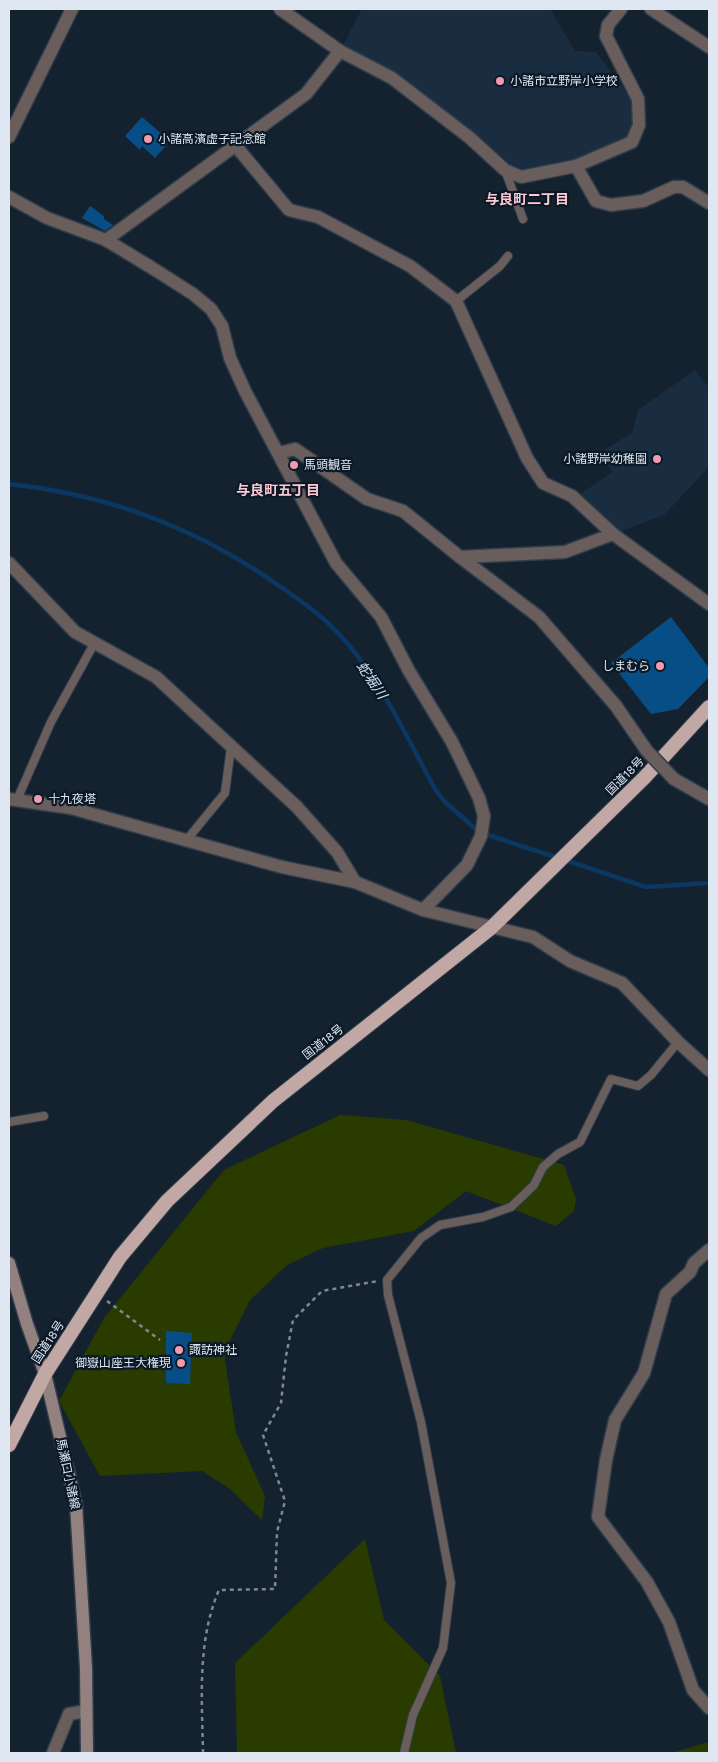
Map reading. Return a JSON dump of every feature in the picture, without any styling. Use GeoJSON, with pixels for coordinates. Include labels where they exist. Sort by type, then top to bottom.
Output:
{"type":"FeatureCollection","features":[{"type":"Feature","properties":{"kind":"highway","name":"国道18号"},"geometry":{"type":"LineString","coordinates":[[9,1445],[45,1374],[120,1257],[167,1201],[273,1101],[491,928],[644,778],[709,707]]}},
{"type":"Feature","properties":{"kind":"main road","name":"馬瀬口小諸線"},"geometry":{"type":"LineString","coordinates":[[9,1263],[27,1324],[45,1374],[76,1504],[86,1668],[87,1753]]}},
{"type":"Feature","properties":{"kind":"street"},"geometry":{"type":"LineString","coordinates":[[9,137],[72,9]]}},
{"type":"Feature","properties":{"kind":"street"},"geometry":{"type":"LineString","coordinates":[[280,9],[340,51],[392,78],[470,138],[505,170],[521,177],[576,166],[632,142],[639,125],[638,99],[606,36],[608,25],[621,9]]}},
{"type":"Feature","properties":{"kind":"street"},"geometry":{"type":"LineString","coordinates":[[651,9],[709,47]]}},
{"type":"Feature","properties":{"kind":"street"},"geometry":{"type":"LineString","coordinates":[[106,240],[306,94],[340,51]]}},
{"type":"Feature","properties":{"kind":"street"},"geometry":{"type":"LineString","coordinates":[[234,145],[288,210],[318,217],[410,266],[456,301],[527,458],[543,483],[572,496],[614,534],[709,604]]}},
{"type":"Feature","properties":{"kind":"street"},"geometry":{"type":"LineString","coordinates":[[576,166],[596,201],[611,205],[643,200],[674,187],[683,187],[709,203]]}},
{"type":"Feature","properties":{"kind":"street"},"geometry":{"type":"LineString","coordinates":[[9,197],[47,218],[106,240],[180,285],[211,309],[222,326],[230,358],[245,391],[336,562],[381,617],[409,671],[452,742],[479,798],[484,816],[481,836],[467,865],[423,910]]}},
{"type":"Feature","properties":{"kind":"street"},"geometry":{"type":"LineString","coordinates":[[279,452],[295,449],[367,499],[403,511],[539,617],[616,706],[647,750],[674,779],[709,799]]}},
{"type":"Feature","properties":{"kind":"street"},"geometry":{"type":"LineString","coordinates":[[460,557],[565,552],[614,534]]}},
{"type":"Feature","properties":{"kind":"street"},"geometry":{"type":"LineString","coordinates":[[9,563],[75,632],[156,677],[232,747],[297,807],[336,852],[355,882]]}},
{"type":"Feature","properties":{"kind":"street"},"geometry":{"type":"LineString","coordinates":[[13,800],[71,808],[186,842],[282,867],[355,882],[423,910],[533,937],[570,961],[622,983],[678,1042],[709,1070]]}},
{"type":"Feature","properties":{"kind":"street"},"geometry":{"type":"LineString","coordinates":[[709,1250],[694,1263],[690,1272],[666,1294],[644,1373],[615,1420],[606,1460],[598,1518],[647,1582],[668,1622],[693,1690],[709,1708]]}},
{"type":"Feature","properties":{"kind":"street"},"geometry":{"type":"LineString","coordinates":[[53,1753],[69,1714],[86,1711]]}},
{"type":"Feature","properties":{"kind":"lane"},"geometry":{"type":"LineString","coordinates":[[505,170],[524,219]]}},
{"type":"Feature","properties":{"kind":"lane"},"geometry":{"type":"LineString","coordinates":[[456,301],[500,266],[508,256]]}},
{"type":"Feature","properties":{"kind":"lane"},"geometry":{"type":"LineString","coordinates":[[13,800],[51,722],[96,642]]}},
{"type":"Feature","properties":{"kind":"lane"},"geometry":{"type":"LineString","coordinates":[[186,842],[225,793],[232,747]]}},
{"type":"Feature","properties":{"kind":"lane"},"geometry":{"type":"LineString","coordinates":[[404,1753],[413,1715],[443,1648],[451,1583],[421,1422],[388,1295],[387,1280],[421,1238],[440,1225],[483,1217],[511,1207],[534,1185],[543,1167],[558,1154],[580,1142],[611,1079],[638,1086],[678,1042]]}},
{"type":"Feature","properties":{"kind":"lane"},"geometry":{"type":"LineString","coordinates":[[9,1122],[44,1116]]}},
{"type":"Feature","properties":{"kind":"path"},"geometry":{"type":"LineString","coordinates":[[203,1753],[201,1674],[211,1609],[219,1590],[275,1590],[277,1532],[285,1500],[263,1435],[281,1403],[286,1356],[293,1320],[322,1290],[387,1280]]}},
{"type":"Feature","properties":{"kind":"path"},"geometry":{"type":"LineString","coordinates":[[98,1294],[160,1340]]}},
{"type":"Feature","properties":{"kind":"shaded area","name":"小諸市立野岸小学校"},"geometry":{"type":"Polygon","coordinates":[[[362,9],[550,9],[575,51],[596,52],[639,110],[622,148],[521,177],[340,51],[362,9]]]}},
{"type":"Feature","properties":{"kind":"shaded area","name":"小諸野岸幼稚園"},"geometry":{"type":"Polygon","coordinates":[[[695,370],[709,388],[709,467],[664,515],[613,534],[575,498],[612,472],[601,452],[632,433],[638,410],[695,370]]]}},
{"type":"Feature","properties":{"kind":"green space"},"geometry":{"type":"Polygon","coordinates":[[[340,1115],[406,1120],[564,1165],[576,1199],[574,1211],[556,1226],[466,1191],[414,1231],[323,1248],[287,1265],[250,1300],[224,1353],[236,1432],[265,1496],[262,1520],[230,1489],[202,1471],[100,1476],[59,1401],[104,1318],[224,1170],[340,1115]]]}},
{"type":"Feature","properties":{"kind":"green space"},"geometry":{"type":"Polygon","coordinates":[[[365,1539],[384,1620],[440,1676],[456,1753],[237,1753],[235,1663],[365,1539]]]}},
{"type":"Feature","properties":{"kind":"green space"},"geometry":{"type":"Polygon","coordinates":[[[709,1742],[709,1753],[671,1753],[709,1742]]]}},
{"type":"Feature","properties":{"kind":"building","name":"小諸高濱虚子記念館"},"geometry":{"type":"Polygon","coordinates":[[[142,117],[170,141],[155,158],[142,146],[140,150],[125,136],[142,117]]]}},
{"type":"Feature","properties":{"kind":"building"},"geometry":{"type":"Polygon","coordinates":[[[90,206],[113,225],[105,231],[82,218],[90,206]]]}},
{"type":"Feature","properties":{"kind":"building","name":"しまむら"},"geometry":{"type":"Polygon","coordinates":[[[671,617],[709,668],[709,677],[678,709],[651,714],[611,663],[671,617]]]}},
{"type":"Feature","properties":{"kind":"building","name":"諏訪神社"},"geometry":{"type":"Polygon","coordinates":[[[166,1331],[192,1333],[190,1384],[166,1383],[166,1331]]]}},
{"type":"Feature","properties":{"kind":"waterway","name":"蛇堀川"},"geometry":{"type":"LineString","coordinates":[[9,484],[45,489],[115,505],[181,530],[245,563],[300,600],[337,632],[366,668],[403,728],[435,789],[444,801],[479,832],[558,858]]}},
{"type":"Feature","properties":{"kind":"waterway","name":"蛇堀川"},"geometry":{"type":"LineString","coordinates":[[565,860],[646,887],[709,883]]}},
{"type":"Feature","properties":{"kind":"place","name":"小諸市立野岸小学校"},"geometry":{"type":"Point","coordinates":[500,81]}},
{"type":"Feature","properties":{"kind":"place","name":"小諸高濱虚子記念館"},"geometry":{"type":"Point","coordinates":[148,139]}},
{"type":"Feature","properties":{"kind":"place","name":"小諸野岸幼稚園"},"geometry":{"type":"Point","coordinates":[657,459]}},
{"type":"Feature","properties":{"kind":"place","name":"馬頭観音"},"geometry":{"type":"Point","coordinates":[294,465]}},
{"type":"Feature","properties":{"kind":"place","name":"しまむら"},"geometry":{"type":"Point","coordinates":[660,666]}},
{"type":"Feature","properties":{"kind":"place","name":"十九夜塔"},"geometry":{"type":"Point","coordinates":[38,799]}},
{"type":"Feature","properties":{"kind":"place","name":"諏訪神社"},"geometry":{"type":"Point","coordinates":[179,1350]}},
{"type":"Feature","properties":{"kind":"place","name":"御嶽山座王大権現"},"geometry":{"type":"Point","coordinates":[181,1363]}},
{"type":"Feature","properties":{"kind":"district","name":"与良町二丁目"},"geometry":{"type":"Point","coordinates":[527,199]}},
{"type":"Feature","properties":{"kind":"district","name":"与良町五丁目"},"geometry":{"type":"Point","coordinates":[278,490]}}]}
